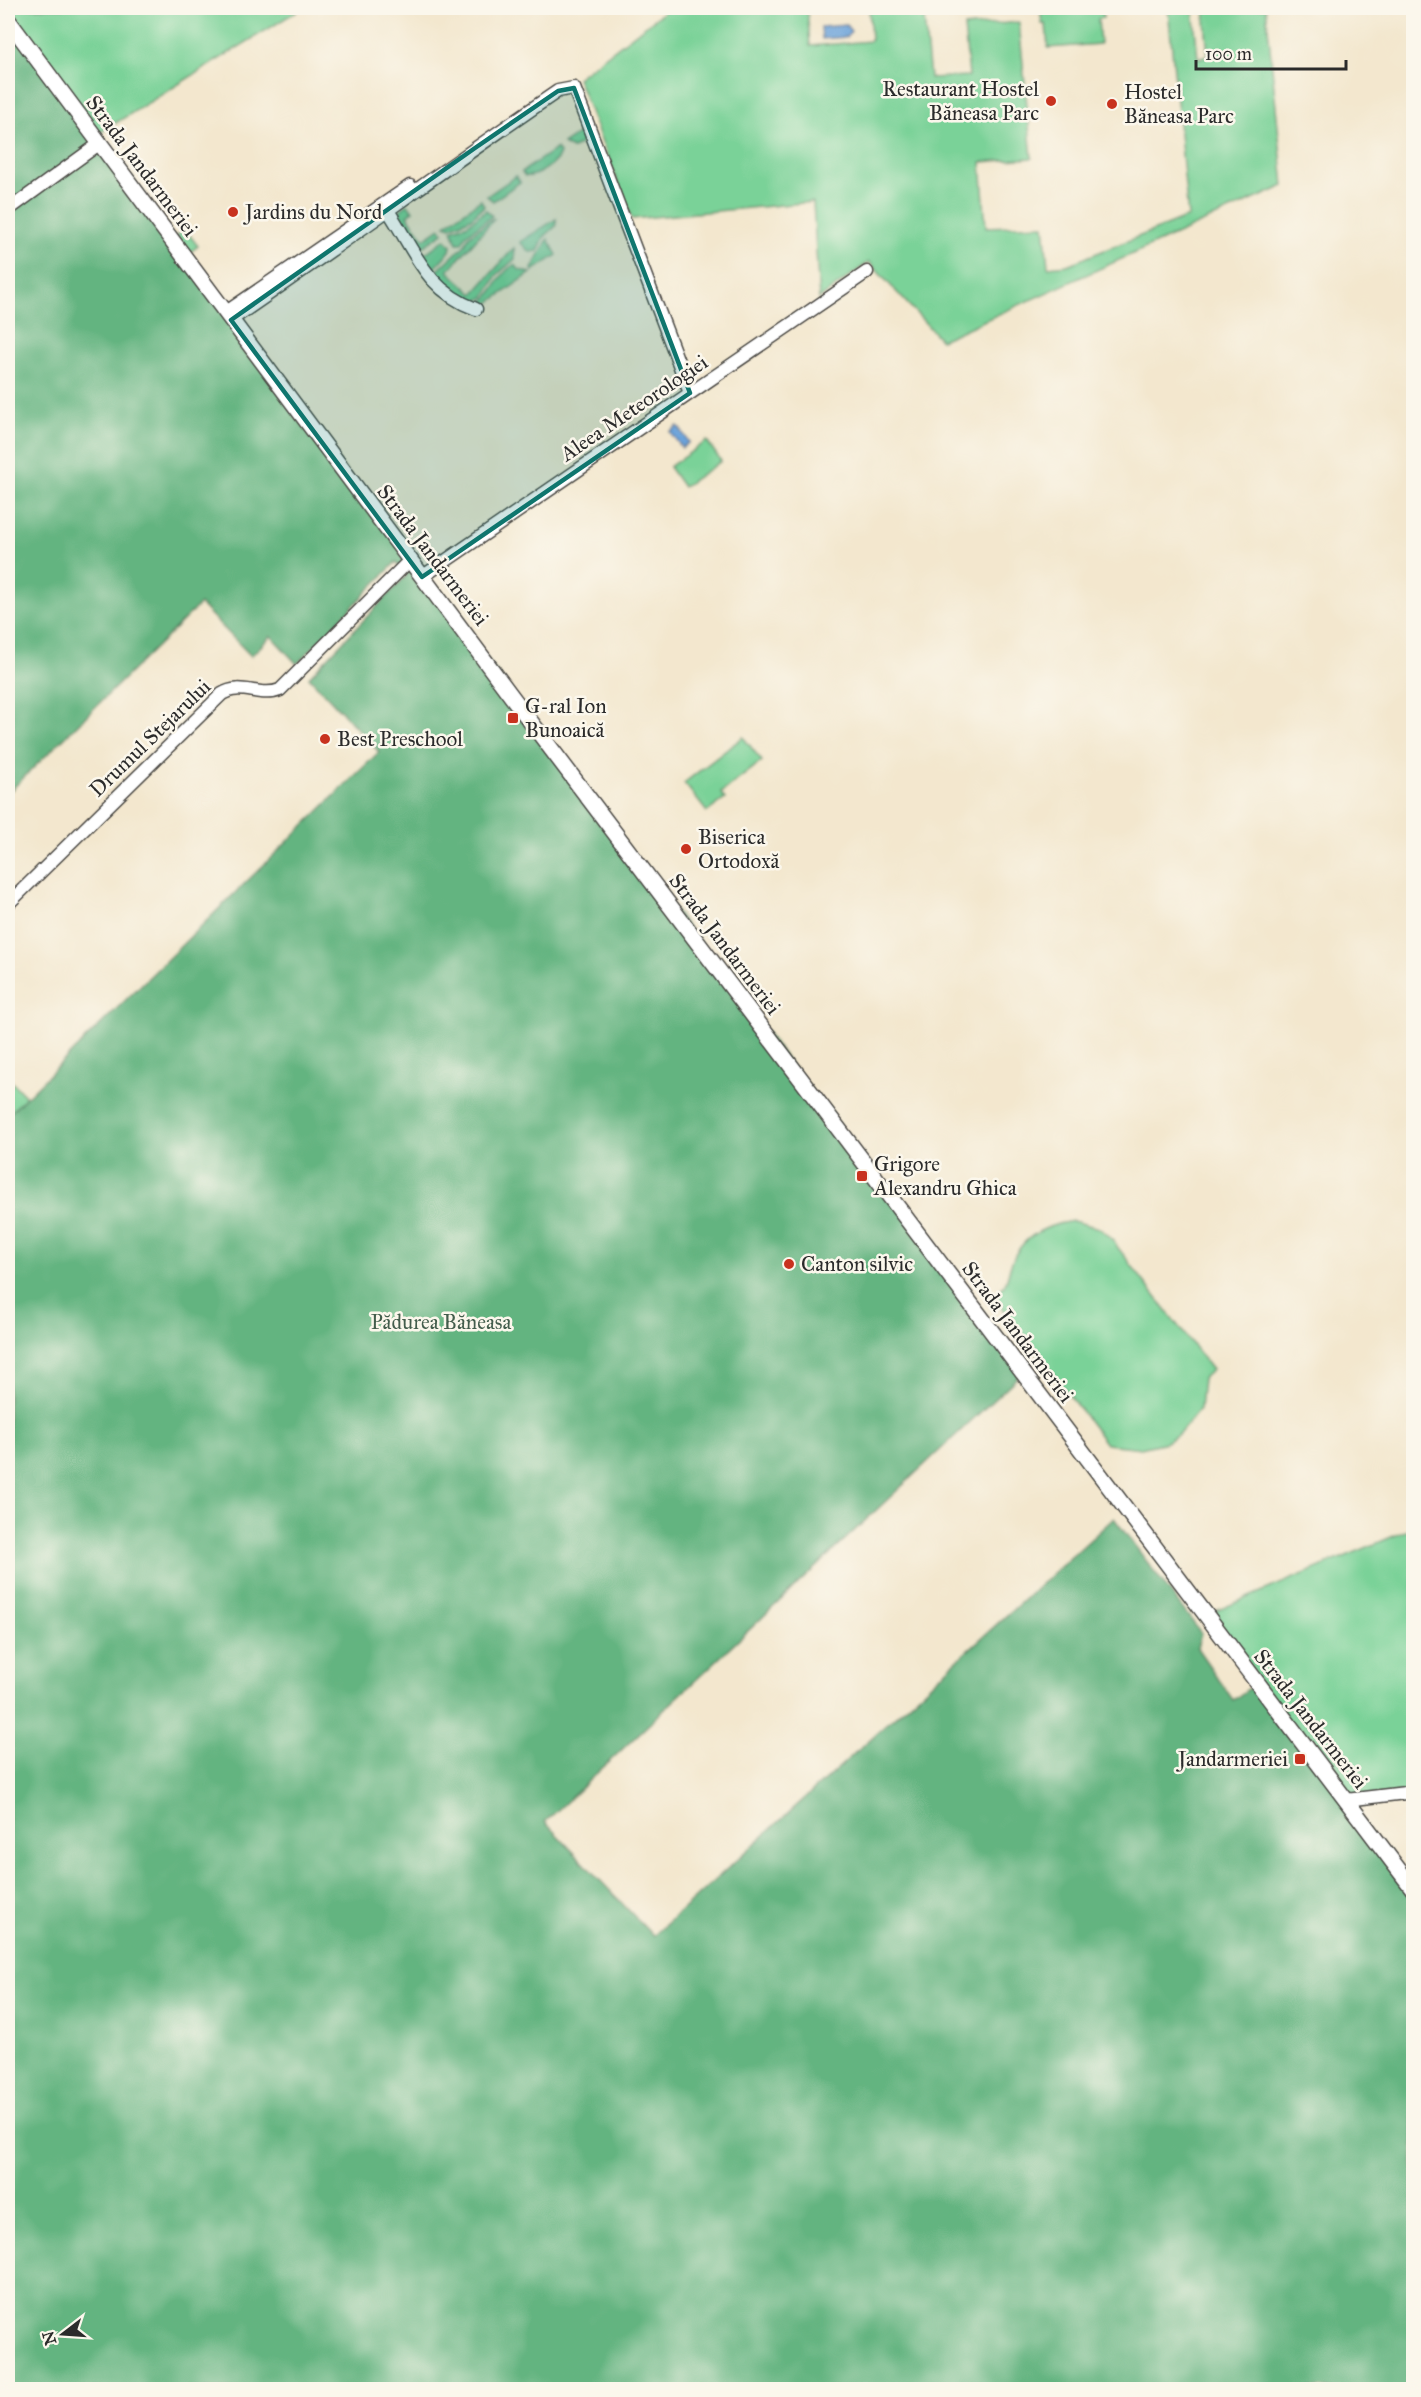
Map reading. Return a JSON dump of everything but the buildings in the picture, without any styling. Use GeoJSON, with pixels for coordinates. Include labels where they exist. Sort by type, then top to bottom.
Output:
{"type":"FeatureCollection","features":[{"type":"Feature","properties":{"kind":"street","name":"Strada Jandarmeriei"},"geometry":{"type":"LineString","coordinates":[[8,20],[422,576],[1413,1890]]}},
{"type":"Feature","properties":{"kind":"street"},"geometry":{"type":"LineString","coordinates":[[228,316],[389,212],[475,148],[558,91],[574,88],[690,393]]}},
{"type":"Feature","properties":{"kind":"street"},"geometry":{"type":"LineString","coordinates":[[8,210],[99,144]]}},
{"type":"Feature","properties":{"kind":"street"},"geometry":{"type":"LineString","coordinates":[[228,316],[459,152]]}},
{"type":"Feature","properties":{"kind":"street"},"geometry":{"type":"LineString","coordinates":[[389,212],[430,278],[452,298],[476,309]]}},
{"type":"Feature","properties":{"kind":"street","name":"Aleea Meteorologiei"},"geometry":{"type":"LineString","coordinates":[[422,576],[867,272]]}},
{"type":"Feature","properties":{"kind":"street","name":"Drumul Stejarului"},"geometry":{"type":"LineString","coordinates":[[8,904],[222,694],[231,689],[269,692],[280,690],[410,560]]}},
{"type":"Feature","properties":{"kind":"street"},"geometry":{"type":"LineString","coordinates":[[1346,1800],[1413,1792]]}},
{"type":"Feature","properties":{"kind":"highlighted area"},"geometry":{"type":"Polygon","coordinates":[[[574,88],[690,393],[422,577],[231,320],[558,91],[574,88]]]}},
{"type":"Feature","properties":{"kind":"green space"},"geometry":{"type":"Polygon","coordinates":[[[8,8],[302,8],[93,137],[8,20],[8,8]]]}},
{"type":"Feature","properties":{"kind":"green space"},"geometry":{"type":"Polygon","coordinates":[[[669,8],[807,8],[810,46],[871,41],[869,8],[1019,8],[1019,10],[924,18],[930,78],[969,76],[964,27],[1019,22],[1032,158],[981,162],[986,227],[1044,225],[1048,267],[1067,265],[1188,217],[1168,8],[1193,8],[1198,58],[1208,56],[1204,8],[1266,8],[1284,186],[941,340],[869,262],[819,299],[813,202],[632,219],[577,78],[669,8]]]}},
{"type":"Feature","properties":{"kind":"green space"},"geometry":{"type":"Polygon","coordinates":[[[1040,8],[1102,8],[1103,18],[1098,19],[1100,44],[1048,48],[1046,24],[1042,24],[1040,8]]]}},
{"type":"Feature","properties":{"kind":"green space","name":"Pădurea Băneasa"},"geometry":{"type":"Polygon","coordinates":[[[8,20],[1022,1373],[545,1822],[653,1936],[1114,1518],[1201,1633],[1197,1648],[1233,1700],[1248,1689],[1259,1688],[1413,1890],[1413,2389],[8,2389],[8,1115],[379,752],[309,677],[407,575],[396,562],[297,664],[271,636],[251,656],[200,604],[8,793],[8,20]]]}},
{"type":"Feature","properties":{"kind":"green space"},"geometry":{"type":"Polygon","coordinates":[[[579,133],[583,138],[581,143],[572,149],[563,144],[579,133]]]}},
{"type":"Feature","properties":{"kind":"green space"},"geometry":{"type":"Polygon","coordinates":[[[557,148],[560,153],[551,165],[534,175],[525,176],[522,172],[557,148]]]}},
{"type":"Feature","properties":{"kind":"green space"},"geometry":{"type":"Polygon","coordinates":[[[516,176],[520,182],[493,201],[487,196],[516,176]]]}},
{"type":"Feature","properties":{"kind":"green space"},"geometry":{"type":"Polygon","coordinates":[[[481,200],[484,206],[471,218],[451,227],[445,225],[481,200]]]}},
{"type":"Feature","properties":{"kind":"green space"},"geometry":{"type":"Polygon","coordinates":[[[408,204],[413,211],[407,215],[424,239],[440,228],[443,233],[418,250],[399,211],[408,204]]]}},
{"type":"Feature","properties":{"kind":"green space"},"geometry":{"type":"Polygon","coordinates":[[[486,210],[492,216],[466,235],[462,243],[457,243],[452,230],[468,224],[486,210]]]}},
{"type":"Feature","properties":{"kind":"green space"},"geometry":{"type":"Polygon","coordinates":[[[494,219],[448,271],[473,294],[514,248],[515,259],[497,275],[485,297],[475,302],[448,285],[436,272],[465,245],[469,236],[494,219]]]}},
{"type":"Feature","properties":{"kind":"green space"},"geometry":{"type":"Polygon","coordinates":[[[556,219],[556,226],[544,237],[538,251],[530,252],[520,242],[556,219]]]}},
{"type":"Feature","properties":{"kind":"green space"},"geometry":{"type":"Polygon","coordinates":[[[185,229],[198,246],[189,253],[176,236],[185,229]]]}},
{"type":"Feature","properties":{"kind":"green space"},"geometry":{"type":"Polygon","coordinates":[[[445,239],[451,246],[450,251],[432,270],[422,256],[445,239]]]}},
{"type":"Feature","properties":{"kind":"green space"},"geometry":{"type":"Polygon","coordinates":[[[548,239],[557,255],[533,271],[532,269],[548,239]]]}},
{"type":"Feature","properties":{"kind":"green space"},"geometry":{"type":"Polygon","coordinates":[[[514,265],[520,270],[531,273],[486,305],[480,304],[508,269],[514,265]]]}},
{"type":"Feature","properties":{"kind":"green space"},"geometry":{"type":"Polygon","coordinates":[[[707,441],[721,461],[683,487],[669,467],[707,441]]]}},
{"type":"Feature","properties":{"kind":"green space"},"geometry":{"type":"Polygon","coordinates":[[[743,737],[762,761],[721,793],[725,799],[707,812],[684,783],[743,737]]]}},
{"type":"Feature","properties":{"kind":"green space"},"geometry":{"type":"Polygon","coordinates":[[[8,1078],[26,1097],[8,1115],[8,1078]]]}},
{"type":"Feature","properties":{"kind":"green space"},"geometry":{"type":"Polygon","coordinates":[[[1073,1221],[1099,1228],[1109,1236],[1212,1370],[1203,1378],[1200,1409],[1180,1433],[1166,1442],[1141,1448],[1106,1444],[994,1296],[1004,1285],[1015,1254],[1028,1239],[1053,1225],[1073,1221]]]}},
{"type":"Feature","properties":{"kind":"green space"},"geometry":{"type":"Polygon","coordinates":[[[1413,1528],[1413,1792],[1346,1800],[1209,1622],[1218,1610],[1413,1528]]]}},
{"type":"Feature","properties":{"kind":"water"},"geometry":{"type":"Polygon","coordinates":[[[846,25],[851,31],[847,37],[822,39],[821,27],[846,25]]]}},
{"type":"Feature","properties":{"kind":"water"},"geometry":{"type":"Polygon","coordinates":[[[678,426],[689,442],[682,448],[670,432],[678,426]]]}},
{"type":"Feature","properties":{"kind":"place","name":"Restaurant Hostel Băneasa Parc"},"geometry":{"type":"Point","coordinates":[1051,101]}},
{"type":"Feature","properties":{"kind":"place","name":"Hostel Băneasa Parc"},"geometry":{"type":"Point","coordinates":[1112,104]}},
{"type":"Feature","properties":{"kind":"place","name":"Jardins du Nord"},"geometry":{"type":"Point","coordinates":[233,212]}},
{"type":"Feature","properties":{"kind":"place","name":"G-ral Ion Bunoaică"},"geometry":{"type":"Point","coordinates":[513,718]}},
{"type":"Feature","properties":{"kind":"place","name":"Best Preschool"},"geometry":{"type":"Point","coordinates":[325,739]}},
{"type":"Feature","properties":{"kind":"place","name":"Biserica Ortodoxă"},"geometry":{"type":"Point","coordinates":[686,849]}},
{"type":"Feature","properties":{"kind":"place","name":"Grigore Alexandru Ghica"},"geometry":{"type":"Point","coordinates":[862,1176]}},
{"type":"Feature","properties":{"kind":"place","name":"Canton silvic"},"geometry":{"type":"Point","coordinates":[789,1264]}},
{"type":"Feature","properties":{"kind":"place","name":"Jandarmeriei"},"geometry":{"type":"Point","coordinates":[1300,1759]}}]}
